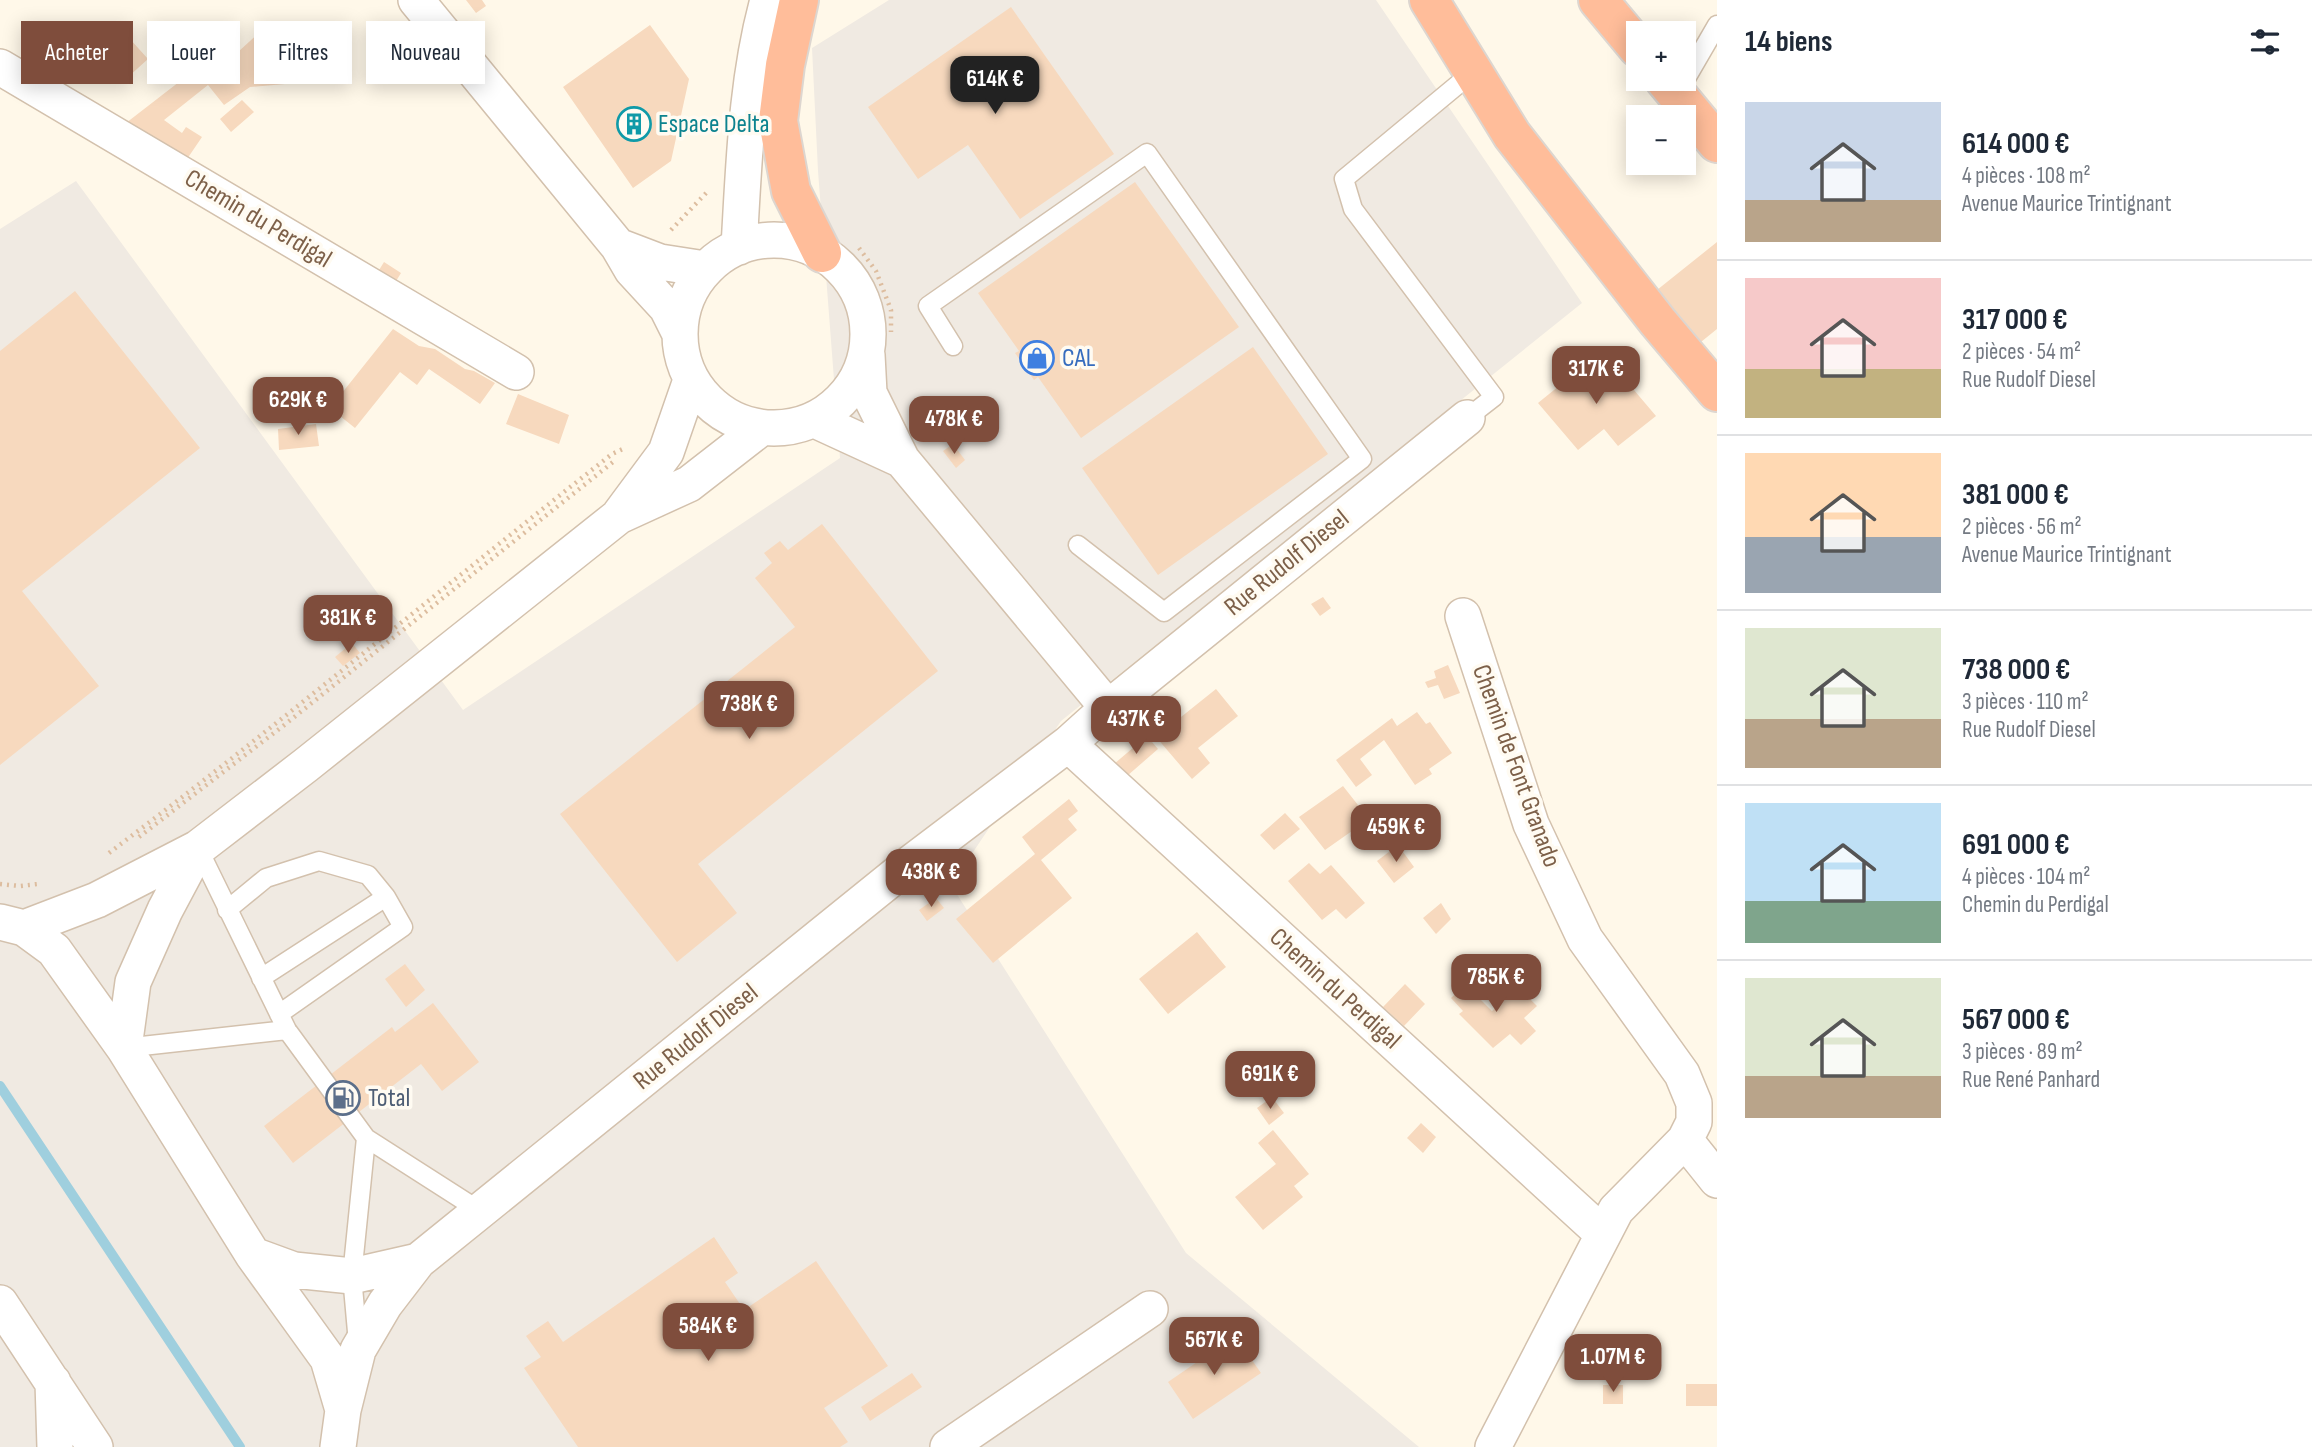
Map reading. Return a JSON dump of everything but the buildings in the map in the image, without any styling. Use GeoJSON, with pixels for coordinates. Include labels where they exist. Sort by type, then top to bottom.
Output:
{"type":"FeatureCollection","features":[{"type":"Feature","properties":{"kind":"highway"},"geometry":{"type":"LineString","coordinates":[[1429,0],[1512,135],[1658,322],[1717,392]]}},
{"type":"Feature","properties":{"kind":"highway"},"geometry":{"type":"LineString","coordinates":[[1598,0],[1626,34]]}},
{"type":"Feature","properties":{"kind":"highway"},"geometry":{"type":"LineString","coordinates":[[786,5],[785,65],[762,119],[791,191],[837,245]]}},
{"type":"Feature","properties":{"kind":"highway"},"geometry":{"type":"LineString","coordinates":[[1673,91],[1717,143]]}},
{"type":"Feature","properties":{"kind":"street"},"geometry":{"type":"LineString","coordinates":[[416,0],[618,246],[632,270],[667,309],[680,332]]}},
{"type":"Feature","properties":{"kind":"street","name":"Chemin du Perdigal"},"geometry":{"type":"LineString","coordinates":[[0,67],[516,372]]}},
{"type":"Feature","properties":{"kind":"street"},"geometry":{"type":"LineString","coordinates":[[739,247],[762,119]]}},
{"type":"Feature","properties":{"kind":"street"},"geometry":{"type":"LineString","coordinates":[[879,347],[856,383],[837,405],[815,420],[789,428],[761,428],[733,420],[709,403],[691,380],[682,356],[680,332],[683,309],[692,288],[705,269],[721,256],[739,247],[767,240],[837,245],[845,272],[862,296],[869,325],[879,347],[869,393],[902,460],[1108,708]]}},
{"type":"Feature","properties":{"kind":"street"},"geometry":{"type":"LineString","coordinates":[[618,246],[660,262],[705,269]]}},
{"type":"Feature","properties":{"kind":"street"},"geometry":{"type":"LineString","coordinates":[[619,516],[666,452],[691,380]]}},
{"type":"Feature","properties":{"kind":"street","name":"Rue Rudolf Diesel"},"geometry":{"type":"LineString","coordinates":[[338,1447],[358,1350],[385,1304],[418,1261],[907,866],[1068,744],[1108,708],[1467,418]]}},
{"type":"Feature","properties":{"kind":"street"},"geometry":{"type":"LineString","coordinates":[[815,420],[902,460]]}},
{"type":"Feature","properties":{"kind":"street"},"geometry":{"type":"LineString","coordinates":[[12,925],[97,900],[198,848],[619,516],[689,484],[761,428]]}},
{"type":"Feature","properties":{"kind":"street","name":"Chemin de Font Granado"},"geometry":{"type":"LineString","coordinates":[[1462,615],[1531,824],[1585,939],[1682,1074],[1694,1103],[1694,1122],[1685,1140],[1616,1210],[1493,1447]]}},
{"type":"Feature","properties":{"kind":"street","name":"Chemin du Perdigal"},"geometry":{"type":"LineString","coordinates":[[1068,744],[1603,1234]]}},
{"type":"Feature","properties":{"kind":"street"},"geometry":{"type":"LineString","coordinates":[[124,1048],[133,982],[165,910],[198,848]]}},
{"type":"Feature","properties":{"kind":"street"},"geometry":{"type":"LineString","coordinates":[[12,925],[54,950],[124,1048],[253,1255],[328,1359],[344,1410]]}},
{"type":"Feature","properties":{"kind":"street"},"geometry":{"type":"LineString","coordinates":[[1685,1140],[1717,1181]]}},
{"type":"Feature","properties":{"kind":"street"},"geometry":{"type":"LineString","coordinates":[[253,1255],[293,1270],[352,1276],[418,1261]]}},
{"type":"Feature","properties":{"kind":"street"},"geometry":{"type":"LineString","coordinates":[[0,1303],[95,1447]]}},
{"type":"Feature","properties":{"kind":"street"},"geometry":{"type":"LineString","coordinates":[[948,1447],[1150,1309]]}},
{"type":"Feature","properties":{"kind":"street"},"geometry":{"type":"LineString","coordinates":[[53,1382],[55,1447]]}},
{"type":"Feature","properties":{"kind":"lane"},"geometry":{"type":"LineString","coordinates":[[1696,53],[1717,25]]}},
{"type":"Feature","properties":{"kind":"lane"},"geometry":{"type":"LineString","coordinates":[[1467,418],[1494,397],[1353,209],[1344,179],[1473,72]]}},
{"type":"Feature","properties":{"kind":"lane"},"geometry":{"type":"LineString","coordinates":[[953,346],[928,306],[1147,153],[1362,459],[1164,612],[1078,545]]}},
{"type":"Feature","properties":{"kind":"lane"},"geometry":{"type":"LineString","coordinates":[[198,848],[283,1022],[366,1138],[480,1211]]}},
{"type":"Feature","properties":{"kind":"lane"},"geometry":{"type":"LineString","coordinates":[[124,1048],[283,1022],[403,926],[386,897],[368,875],[319,861],[266,878],[228,910]]}},
{"type":"Feature","properties":{"kind":"lane"},"geometry":{"type":"LineString","coordinates":[[261,978],[386,897]]}},
{"type":"Feature","properties":{"kind":"lane"},"geometry":{"type":"LineString","coordinates":[[358,1350],[352,1276],[366,1138]]}},
{"type":"Feature","properties":{"kind":"path"},"geometry":{"type":"LineString","coordinates":[[668,233],[711,188]]}},
{"type":"Feature","properties":{"kind":"path"},"geometry":{"type":"LineString","coordinates":[[837,245],[876,271],[891,310],[879,347]]}},
{"type":"Feature","properties":{"kind":"path"},"geometry":{"type":"LineString","coordinates":[[100,860],[373,647],[601,463],[633,447],[230,767],[107,861]]}},
{"type":"Feature","properties":{"kind":"path"},"geometry":{"type":"LineString","coordinates":[[0,884],[20,887],[47,882]]}},
{"type":"Feature","properties":{"kind":"path"},"geometry":{"type":"LineString","coordinates":[[0,891],[36,891]]}},
{"type":"Feature","properties":{"kind":"shaded area"},"geometry":{"type":"Polygon","coordinates":[[[889,0],[1376,0],[1582,303],[1061,721],[951,885],[1186,1253],[1419,1447],[0,1447],[0,229],[76,181],[463,710],[840,458],[818,171],[812,48],[889,0]]]}},
{"type":"Feature","properties":{"kind":"waterway"},"geometry":{"type":"LineString","coordinates":[[0,1086],[240,1447]]}},
{"type":"Feature","properties":{"kind":"place","name":"Espace Delta"},"geometry":{"type":"Point","coordinates":[634,124]}},
{"type":"Feature","properties":{"kind":"place","name":"CAL"},"geometry":{"type":"Point","coordinates":[1037,358]}},
{"type":"Feature","properties":{"kind":"place","name":"Total"},"geometry":{"type":"Point","coordinates":[343,1098]}}]}
